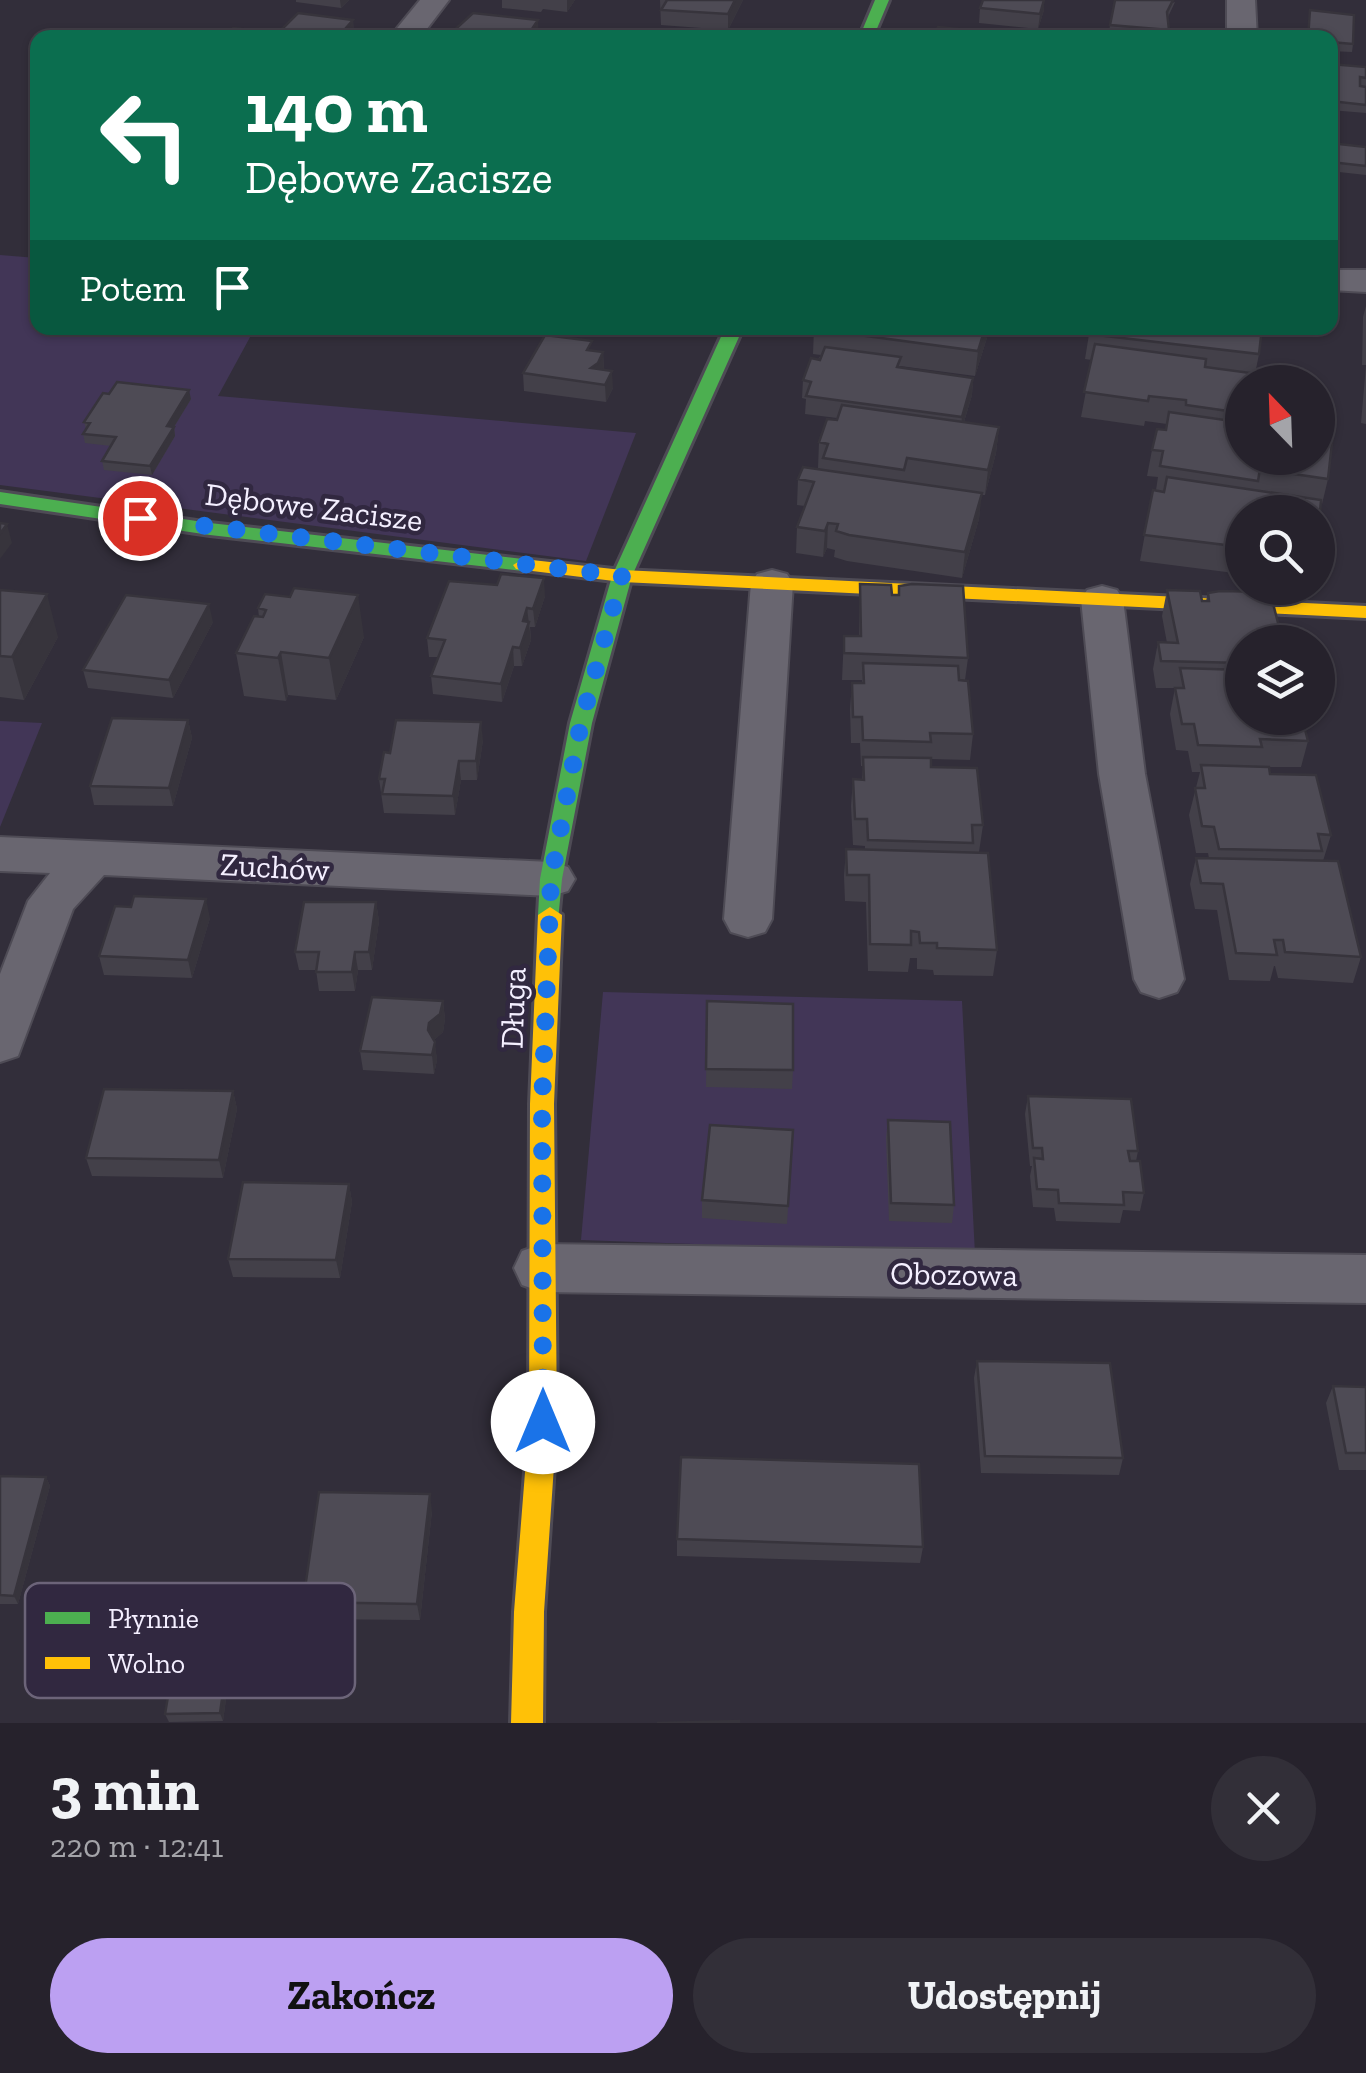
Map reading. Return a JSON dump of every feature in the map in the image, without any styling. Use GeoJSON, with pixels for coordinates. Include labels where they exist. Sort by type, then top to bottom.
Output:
{"type":"FeatureCollection","features":[{"type":"Feature","properties":{"kind":"street"},"geometry":{"type":"LineString","coordinates":[[411,30],[435,0]]}},
{"type":"Feature","properties":{"kind":"street"},"geometry":{"type":"LineString","coordinates":[[869,30],[880,0]]}},
{"type":"Feature","properties":{"kind":"street"},"geometry":{"type":"LineString","coordinates":[[1241,0],[1242,30]]}},
{"type":"Feature","properties":{"kind":"street"},"geometry":{"type":"LineString","coordinates":[[1338,280],[1366,281]]}},
{"type":"Feature","properties":{"kind":"street","name":"Długa"},"geometry":{"type":"LineString","coordinates":[[527,1723],[529,1612],[543,1422],[542,1104],[551,879],[581,723],[622,576],[731,335]]}},
{"type":"Feature","properties":{"kind":"street","name":"Dębowe Zacisze"},"geometry":{"type":"LineString","coordinates":[[0,498],[210,529],[622,576],[1366,612]]}},
{"type":"Feature","properties":{"kind":"street"},"geometry":{"type":"LineString","coordinates":[[748,919],[772,583]]}},
{"type":"Feature","properties":{"kind":"street"},"geometry":{"type":"LineString","coordinates":[[1102,599],[1122,774],[1159,979]]}},
{"type":"Feature","properties":{"kind":"street","name":"Zuchów"},"geometry":{"type":"LineString","coordinates":[[0,854],[551,879]]}},
{"type":"Feature","properties":{"kind":"street"},"geometry":{"type":"LineString","coordinates":[[0,1042],[52,901],[92,859]]}},
{"type":"Feature","properties":{"kind":"street","name":"Obozowa"},"geometry":{"type":"LineString","coordinates":[[542,1268],[1366,1279]]}},
{"type":"Feature","properties":{"kind":"shaded area"},"geometry":{"type":"Polygon","coordinates":[[[0,255],[30,257],[30,335],[251,335],[218,396],[636,433],[586,561],[0,485],[0,255]]]}},
{"type":"Feature","properties":{"kind":"shaded area"},"geometry":{"type":"Polygon","coordinates":[[[0,721],[42,723],[0,827],[0,721]]]}},
{"type":"Feature","properties":{"kind":"shaded area"},"geometry":{"type":"Polygon","coordinates":[[[603,992],[962,1001],[975,1254],[581,1240],[603,992]]]}},
{"type":"Feature","properties":{"kind":"building"},"geometry":{"type":"Polygon","coordinates":[[[667,0],[735,0],[728,14],[661,10],[667,0]]]}},
{"type":"Feature","properties":{"kind":"building"},"geometry":{"type":"Polygon","coordinates":[[[983,0],[1044,0],[1040,14],[980,8],[983,0]]]}},
{"type":"Feature","properties":{"kind":"building"},"geometry":{"type":"Polygon","coordinates":[[[1115,0],[1173,0],[1167,12],[1169,30],[1110,25],[1115,0]]]}},
{"type":"Feature","properties":{"kind":"building"},"geometry":{"type":"Polygon","coordinates":[[[1310,10],[1354,15],[1353,44],[1338,43],[1338,30],[1309,30],[1310,10]]]}},
{"type":"Feature","properties":{"kind":"building"},"geometry":{"type":"Polygon","coordinates":[[[298,13],[353,20],[344,30],[281,30],[298,13]]]}},
{"type":"Feature","properties":{"kind":"building"},"geometry":{"type":"Polygon","coordinates":[[[473,13],[538,20],[531,30],[454,30],[473,13]]]}},
{"type":"Feature","properties":{"kind":"building"},"geometry":{"type":"Polygon","coordinates":[[[1338,65],[1366,67],[1366,78],[1360,77],[1360,86],[1366,87],[1366,105],[1338,102],[1338,65]]]}},
{"type":"Feature","properties":{"kind":"building"},"geometry":{"type":"Polygon","coordinates":[[[1338,144],[1366,147],[1366,166],[1338,163],[1338,144]]]}},
{"type":"Feature","properties":{"kind":"building"},"geometry":{"type":"Polygon","coordinates":[[[545,335],[592,341],[587,350],[603,352],[591,368],[612,371],[605,385],[523,373],[545,335]]]}},
{"type":"Feature","properties":{"kind":"building"},"geometry":{"type":"Polygon","coordinates":[[[859,335],[983,335],[978,351],[859,335]]]}},
{"type":"Feature","properties":{"kind":"building"},"geometry":{"type":"Polygon","coordinates":[[[1097,335],[1261,335],[1259,354],[1097,335]]]}},
{"type":"Feature","properties":{"kind":"building"},"geometry":{"type":"Polygon","coordinates":[[[1095,344],[1206,359],[1205,367],[1225,370],[1225,411],[1186,405],[1186,400],[1149,396],[1148,401],[1084,392],[1095,344]]]}},
{"type":"Feature","properties":{"kind":"building"},"geometry":{"type":"Polygon","coordinates":[[[825,347],[901,357],[897,367],[973,378],[962,417],[806,396],[811,382],[803,380],[811,358],[820,360],[825,347]]]}},
{"type":"Feature","properties":{"kind":"building"},"geometry":{"type":"Polygon","coordinates":[[[117,382],[189,390],[167,426],[174,427],[150,466],[102,461],[116,437],[83,434],[90,423],[84,422],[103,393],[109,394],[117,382]]]}},
{"type":"Feature","properties":{"kind":"building"},"geometry":{"type":"Polygon","coordinates":[[[842,405],[999,427],[988,470],[907,458],[904,470],[823,458],[828,444],[819,442],[827,419],[837,420],[842,405]]]}},
{"type":"Feature","properties":{"kind":"building"},"geometry":{"type":"Polygon","coordinates":[[[1169,412],[1225,420],[1225,475],[1259,475],[1258,481],[1160,466],[1163,451],[1152,450],[1157,429],[1166,430],[1169,412]]]}},
{"type":"Feature","properties":{"kind":"building"},"geometry":{"type":"Polygon","coordinates":[[[803,467],[982,493],[965,552],[849,535],[836,531],[838,524],[828,523],[825,531],[797,527],[814,482],[798,479],[803,467]]]}},
{"type":"Feature","properties":{"kind":"building"},"geometry":{"type":"Polygon","coordinates":[[[1167,477],[1288,495],[1225,495],[1225,545],[1144,535],[1153,490],[1164,492],[1167,477]]]}},
{"type":"Feature","properties":{"kind":"building"},"geometry":{"type":"Polygon","coordinates":[[[501,574],[544,578],[533,609],[527,608],[523,621],[529,622],[520,648],[513,647],[501,684],[431,676],[445,640],[427,638],[449,581],[497,585],[501,574]]]}},
{"type":"Feature","properties":{"kind":"building"},"geometry":{"type":"Polygon","coordinates":[[[860,584],[891,585],[892,595],[899,595],[899,586],[912,584],[963,586],[968,658],[844,653],[844,636],[861,636],[860,584]]]}},
{"type":"Feature","properties":{"kind":"building"},"geometry":{"type":"Polygon","coordinates":[[[294,588],[358,595],[329,658],[281,652],[278,658],[236,653],[254,616],[263,617],[266,610],[258,608],[265,594],[290,597],[294,588]]]}},
{"type":"Feature","properties":{"kind":"building"},"geometry":{"type":"Polygon","coordinates":[[[0,590],[47,594],[12,657],[0,656],[0,590]]]}},
{"type":"Feature","properties":{"kind":"building"},"geometry":{"type":"Polygon","coordinates":[[[1167,590],[1200,591],[1202,601],[1209,601],[1208,593],[1225,591],[1225,605],[1273,605],[1279,625],[1225,625],[1225,663],[1161,661],[1158,642],[1178,643],[1167,590]]]}},
{"type":"Feature","properties":{"kind":"building"},"geometry":{"type":"Polygon","coordinates":[[[126,595],[209,604],[169,680],[83,670],[126,595]]]}},
{"type":"Feature","properties":{"kind":"building"},"geometry":{"type":"Polygon","coordinates":[[[863,663],[958,666],[959,680],[968,681],[973,734],[930,733],[931,742],[863,740],[862,717],[853,717],[852,683],[864,683],[863,663]]]}},
{"type":"Feature","properties":{"kind":"building"},"geometry":{"type":"Polygon","coordinates":[[[1180,668],[1225,669],[1225,735],[1306,735],[1308,741],[1260,739],[1262,747],[1198,745],[1194,724],[1182,724],[1175,688],[1184,688],[1180,668]]]}},
{"type":"Feature","properties":{"kind":"building"},"geometry":{"type":"Polygon","coordinates":[[[112,718],[188,720],[169,788],[90,786],[112,718]]]}},
{"type":"Feature","properties":{"kind":"building"},"geometry":{"type":"Polygon","coordinates":[[[396,720],[481,722],[476,761],[459,761],[453,796],[382,794],[385,779],[379,779],[384,752],[390,753],[396,720]]]}},
{"type":"Feature","properties":{"kind":"building"},"geometry":{"type":"Polygon","coordinates":[[[863,757],[931,758],[931,767],[977,768],[983,825],[972,825],[973,843],[868,840],[867,819],[855,819],[853,779],[864,780],[863,757]]]}},
{"type":"Feature","properties":{"kind":"building"},"geometry":{"type":"Polygon","coordinates":[[[1201,765],[1269,767],[1270,774],[1316,775],[1331,835],[1318,834],[1322,851],[1219,849],[1214,827],[1202,826],[1195,788],[1205,788],[1201,765]]]}},
{"type":"Feature","properties":{"kind":"building"},"geometry":{"type":"Polygon","coordinates":[[[846,849],[988,853],[997,950],[937,948],[937,943],[920,943],[919,932],[911,931],[911,945],[870,944],[869,875],[847,875],[846,849]]]}},
{"type":"Feature","properties":{"kind":"building"},"geometry":{"type":"Polygon","coordinates":[[[1196,858],[1338,861],[1361,957],[1285,952],[1283,940],[1274,940],[1277,955],[1236,953],[1223,884],[1201,883],[1196,858]]]}},
{"type":"Feature","properties":{"kind":"building"},"geometry":{"type":"Polygon","coordinates":[[[134,896],[206,899],[188,960],[99,956],[115,906],[131,907],[134,896]]]}},
{"type":"Feature","properties":{"kind":"building"},"geometry":{"type":"Polygon","coordinates":[[[304,902],[376,902],[369,952],[355,952],[352,972],[316,972],[319,952],[295,952],[304,902]]]}},
{"type":"Feature","properties":{"kind":"building"},"geometry":{"type":"Polygon","coordinates":[[[372,997],[443,1001],[440,1014],[429,1023],[428,1030],[435,1042],[432,1055],[360,1051],[372,997]]]}},
{"type":"Feature","properties":{"kind":"building"},"geometry":{"type":"Polygon","coordinates":[[[707,1001],[793,1004],[793,1070],[706,1069],[707,1001]]]}},
{"type":"Feature","properties":{"kind":"building"},"geometry":{"type":"Polygon","coordinates":[[[104,1089],[233,1091],[219,1160],[86,1158],[104,1089]]]}},
{"type":"Feature","properties":{"kind":"building"},"geometry":{"type":"Polygon","coordinates":[[[1028,1096],[1131,1099],[1138,1151],[1128,1151],[1130,1161],[1140,1161],[1144,1193],[1123,1192],[1124,1205],[1059,1203],[1058,1190],[1037,1189],[1034,1158],[1043,1159],[1042,1148],[1033,1148],[1028,1096]]]}},
{"type":"Feature","properties":{"kind":"building"},"geometry":{"type":"Polygon","coordinates":[[[888,1120],[950,1122],[954,1205],[891,1203],[888,1120]]]}},
{"type":"Feature","properties":{"kind":"building"},"geometry":{"type":"Polygon","coordinates":[[[710,1125],[793,1130],[788,1206],[702,1200],[710,1125]]]}},
{"type":"Feature","properties":{"kind":"building"},"geometry":{"type":"Polygon","coordinates":[[[243,1182],[349,1184],[336,1260],[228,1259],[243,1182]]]}},
{"type":"Feature","properties":{"kind":"building"},"geometry":{"type":"Polygon","coordinates":[[[977,1361],[1110,1363],[1123,1458],[985,1456],[977,1361]]]}},
{"type":"Feature","properties":{"kind":"building"},"geometry":{"type":"Polygon","coordinates":[[[1333,1386],[1366,1387],[1366,1453],[1346,1453],[1333,1386]]]}},
{"type":"Feature","properties":{"kind":"building"},"geometry":{"type":"Polygon","coordinates":[[[681,1457],[919,1464],[923,1547],[677,1539],[681,1457]]]}},
{"type":"Feature","properties":{"kind":"building"},"geometry":{"type":"Polygon","coordinates":[[[0,1476],[46,1477],[14,1596],[0,1595],[0,1476]]]}},
{"type":"Feature","properties":{"kind":"building"},"geometry":{"type":"Polygon","coordinates":[[[319,1492],[430,1494],[417,1604],[355,1603],[355,1583],[306,1583],[319,1492]]]}},
{"type":"Feature","properties":{"kind":"building"},"geometry":{"type":"Polygon","coordinates":[[[168,1698],[222,1698],[220,1713],[165,1714],[168,1698]]]}},
{"type":"Feature","properties":{"kind":"building"},"geometry":{"type":"Polygon","coordinates":[[[739,1721],[739,1723],[657,1723],[739,1721]]]}},
{"type":"Feature","properties":{"kind":"traffic: fast"},"geometry":{"type":"LineString","coordinates":[[869,30],[882,0]]}},
{"type":"Feature","properties":{"kind":"traffic: fast"},"geometry":{"type":"LineString","coordinates":[[550,915],[551,879],[581,723],[622,576],[731,335]]}},
{"type":"Feature","properties":{"kind":"traffic: fast"},"geometry":{"type":"LineString","coordinates":[[0,498],[210,529],[523,565]]}},
{"type":"Feature","properties":{"kind":"traffic: slow"},"geometry":{"type":"LineString","coordinates":[[523,565],[622,576],[1366,612]]}},
{"type":"Feature","properties":{"kind":"traffic: slow"},"geometry":{"type":"LineString","coordinates":[[527,1723],[529,1612],[543,1422],[542,1104],[550,915]]}},
{"type":"Feature","properties":{"kind":"route"},"geometry":{"type":"LineString","coordinates":[[140,518],[622,576],[581,723],[551,879],[542,1104],[543,1422]]}}]}
